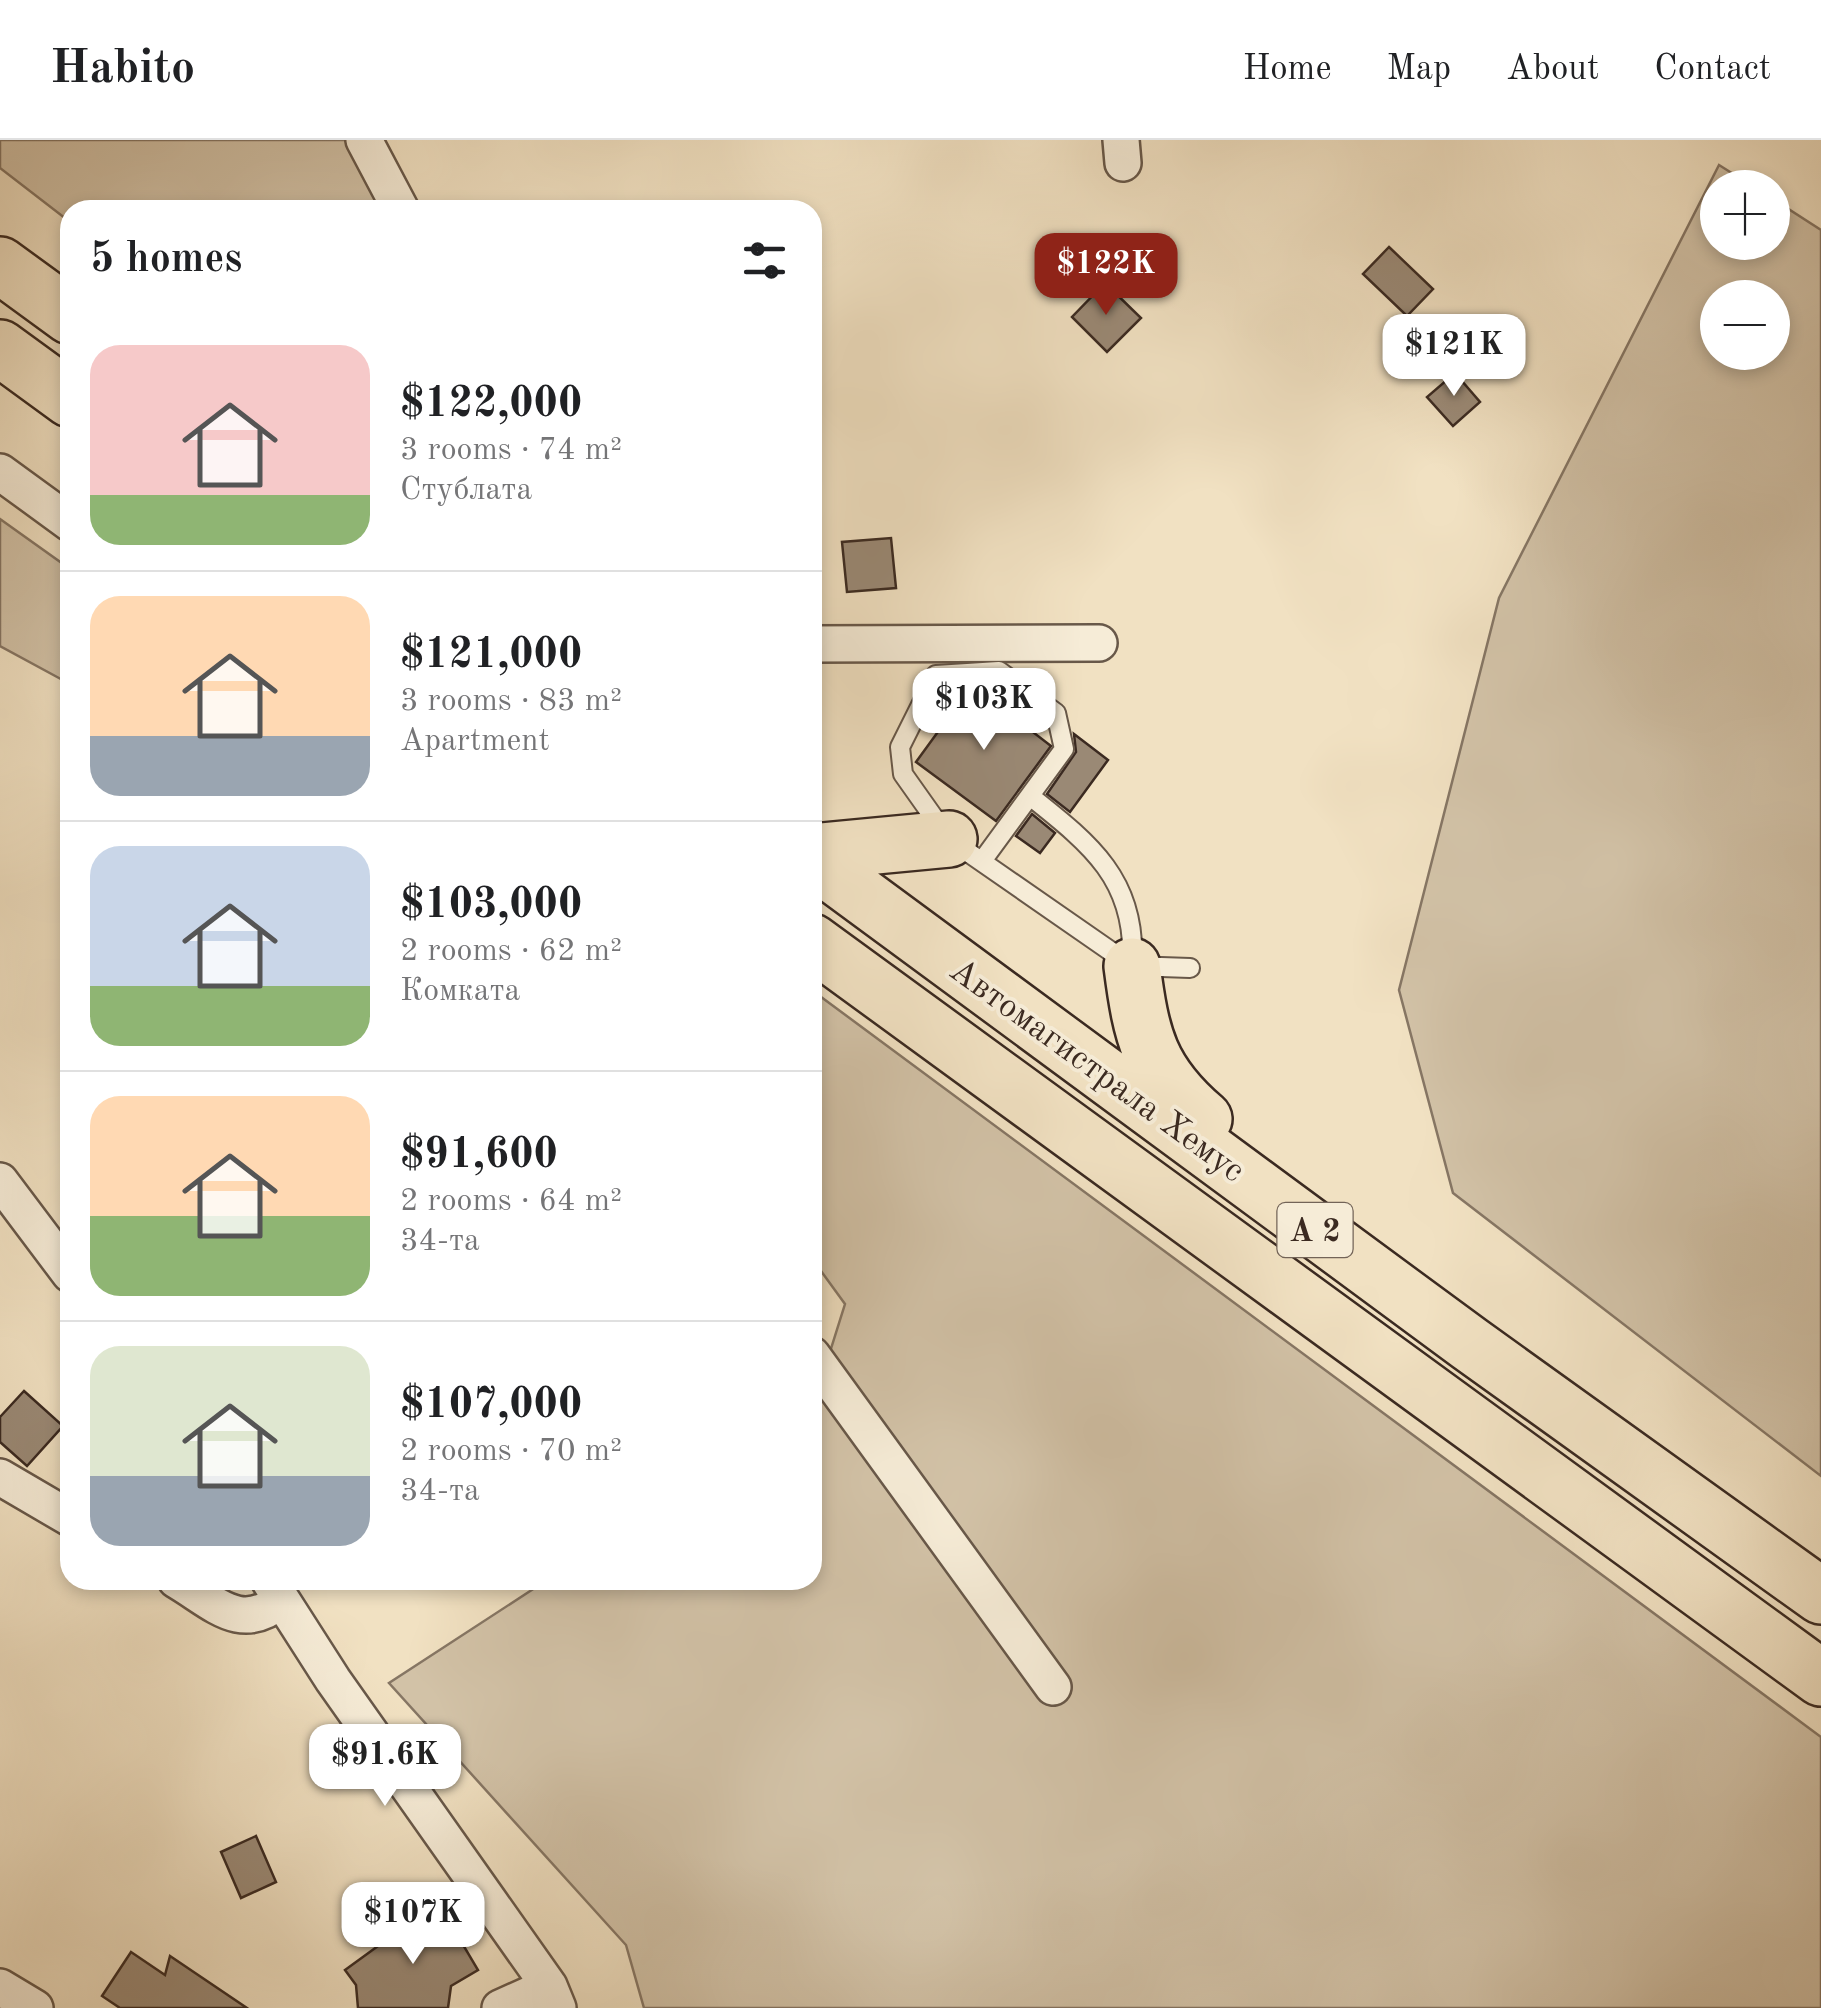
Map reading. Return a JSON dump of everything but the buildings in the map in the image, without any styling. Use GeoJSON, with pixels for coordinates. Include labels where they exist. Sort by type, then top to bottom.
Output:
{"type":"FeatureCollection","features":[{"type":"Feature","properties":{"kind":"highway"},"geometry":{"type":"LineString","coordinates":[[0,265],[60,309]]}},
{"type":"Feature","properties":{"kind":"highway"},"geometry":{"type":"LineString","coordinates":[[0,348],[60,392]]}},
{"type":"Feature","properties":{"kind":"highway"},"geometry":{"type":"LineString","coordinates":[[822,855],[966,850]]}},
{"type":"Feature","properties":{"kind":"highway","name":"Автомагистрала Хемус"},"geometry":{"type":"LineString","coordinates":[[822,862],[1470,1344],[1821,1596]]}},
{"type":"Feature","properties":{"kind":"highway","name":"Автомагистрала Хемус"},"geometry":{"type":"LineString","coordinates":[[822,949],[1821,1678]]}},
{"type":"Feature","properties":{"kind":"highway"},"geometry":{"type":"LineString","coordinates":[[1132,966],[1144,1042],[1169,1087],[1470,1344]]}},
{"type":"Feature","properties":{"kind":"street"},"geometry":{"type":"LineString","coordinates":[[364,140],[396,200]]}},
{"type":"Feature","properties":{"kind":"street"},"geometry":{"type":"LineString","coordinates":[[0,472],[60,517]]}},
{"type":"Feature","properties":{"kind":"street"},"geometry":{"type":"LineString","coordinates":[[822,645],[936,659],[1099,644]]}},
{"type":"Feature","properties":{"kind":"street"},"geometry":{"type":"LineString","coordinates":[[0,1181],[60,1261]]}},
{"type":"Feature","properties":{"kind":"street"},"geometry":{"type":"LineString","coordinates":[[822,1369],[1053,1687]]}},
{"type":"Feature","properties":{"kind":"street"},"geometry":{"type":"LineString","coordinates":[[0,1476],[60,1512]]}},
{"type":"Feature","properties":{"kind":"street"},"geometry":{"type":"LineString","coordinates":[[193,1590],[237,1616],[263,1615],[275,1590],[554,1997],[500,2008]]}},
{"type":"Feature","properties":{"kind":"street"},"geometry":{"type":"LineString","coordinates":[[0,1987],[34,2008]]}},
{"type":"Feature","properties":{"kind":"lane"},"geometry":{"type":"LineString","coordinates":[[966,850],[1030,796],[1064,749],[1056,713],[999,671],[936,659],[900,747],[903,774],[966,850],[1132,966],[1190,968]]}},
{"type":"Feature","properties":{"kind":"lane"},"geometry":{"type":"LineString","coordinates":[[1030,796],[1076,833],[1108,868],[1134,924],[1132,966]]}},
{"type":"Feature","properties":{"kind":"shaded area"},"geometry":{"type":"Polygon","coordinates":[[[0,140],[375,140],[402,200],[60,200],[60,214],[0,168],[0,140]]]}},
{"type":"Feature","properties":{"kind":"shaded area"},"geometry":{"type":"Polygon","coordinates":[[[1700,202],[1700,260],[1790,260],[1790,210],[1821,230],[1821,1476],[1453,1193],[1399,990],[1499,598],[1700,202]]]}},
{"type":"Feature","properties":{"kind":"shaded area"},"geometry":{"type":"Polygon","coordinates":[[[0,519],[60,562],[60,679],[0,646],[0,519]]]}},
{"type":"Feature","properties":{"kind":"shaded area"},"geometry":{"type":"Polygon","coordinates":[[[822,998],[1821,1737],[1821,2008],[644,2008],[626,1945],[389,1683],[532,1590],[822,1590],[822,1377],[845,1304],[822,1272],[822,998]]]}}]}
